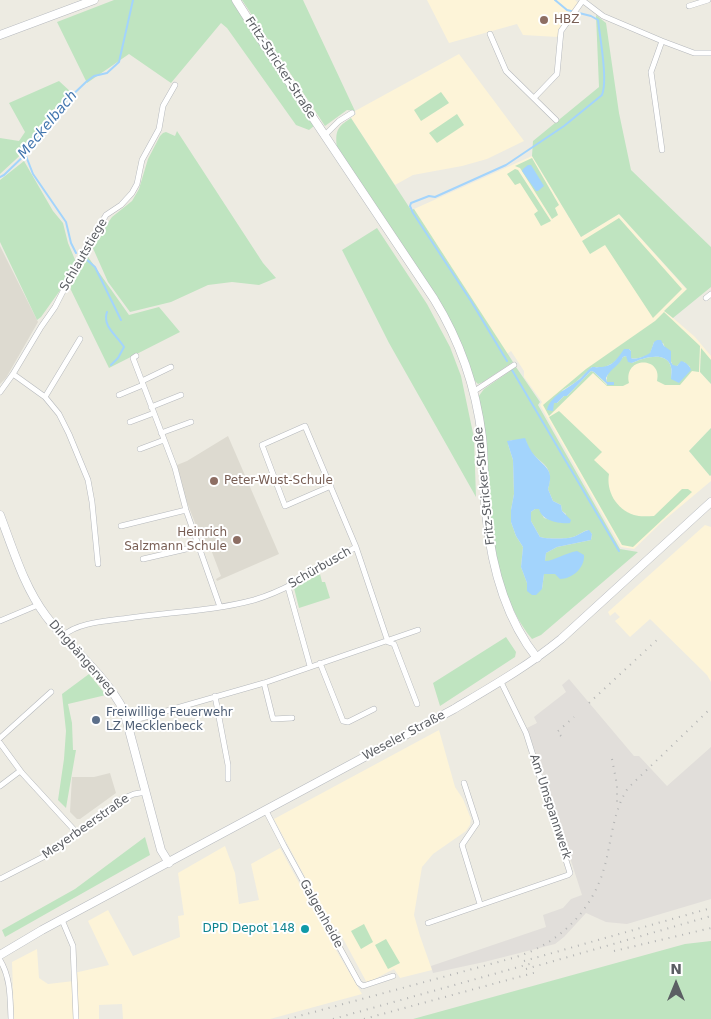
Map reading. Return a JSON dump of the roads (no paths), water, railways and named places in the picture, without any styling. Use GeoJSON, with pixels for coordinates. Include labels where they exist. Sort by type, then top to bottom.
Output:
{"type":"FeatureCollection","features":[{"type":"Feature","properties":{"kind":"main road"},"geometry":{"type":"LineString","coordinates":[[0,35],[94,0]]}},
{"type":"Feature","properties":{"kind":"main road","name":"Fritz-Stricker-Straße"},"geometry":{"type":"LineString","coordinates":[[236,0],[270,55],[444,316],[457,343],[473,392],[482,438],[486,514],[494,563],[506,602],[515,623],[527,645],[537,658]]}},
{"type":"Feature","properties":{"kind":"main road","name":"Weseler Straße"},"geometry":{"type":"LineString","coordinates":[[0,955],[448,713],[501,682],[537,658],[567,634],[711,502]]}},
{"type":"Feature","properties":{"kind":"main road","name":"Dingbängerweg"},"geometry":{"type":"LineString","coordinates":[[0,515],[28,586],[38,605],[113,692],[128,722],[161,850],[169,863]]}},
{"type":"Feature","properties":{"kind":"street"},"geometry":{"type":"LineString","coordinates":[[689,6],[708,0]]}},
{"type":"Feature","properties":{"kind":"street"},"geometry":{"type":"LineString","coordinates":[[534,98],[557,74],[561,31],[581,2],[603,16],[662,41],[694,53],[711,54]]}},
{"type":"Feature","properties":{"kind":"street"},"geometry":{"type":"LineString","coordinates":[[490,34],[506,71],[556,120]]}},
{"type":"Feature","properties":{"kind":"street"},"geometry":{"type":"LineString","coordinates":[[662,41],[652,72],[662,150]]}},
{"type":"Feature","properties":{"kind":"street","name":"Schlautstiege"},"geometry":{"type":"LineString","coordinates":[[0,392],[13,374],[40,326],[54,307],[106,216],[121,205],[132,192],[142,160],[159,129],[163,106],[175,85]]}},
{"type":"Feature","properties":{"kind":"street"},"geometry":{"type":"LineString","coordinates":[[324,136],[339,121],[352,113]]}},
{"type":"Feature","properties":{"kind":"street"},"geometry":{"type":"LineString","coordinates":[[706,298],[711,294]]}},
{"type":"Feature","properties":{"kind":"street"},"geometry":{"type":"LineString","coordinates":[[45,397],[80,339]]}},
{"type":"Feature","properties":{"kind":"street"},"geometry":{"type":"LineString","coordinates":[[136,356],[133,358],[175,468],[186,510],[220,607]]}},
{"type":"Feature","properties":{"kind":"street"},"geometry":{"type":"LineString","coordinates":[[473,392],[514,365]]}},
{"type":"Feature","properties":{"kind":"street"},"geometry":{"type":"LineString","coordinates":[[119,395],[171,367]]}},
{"type":"Feature","properties":{"kind":"street"},"geometry":{"type":"LineString","coordinates":[[13,374],[45,397],[62,420],[88,480],[98,564]]}},
{"type":"Feature","properties":{"kind":"street"},"geometry":{"type":"LineString","coordinates":[[130,422],[181,395]]}},
{"type":"Feature","properties":{"kind":"street"},"geometry":{"type":"LineString","coordinates":[[162,433],[191,422]]}},
{"type":"Feature","properties":{"kind":"street","name":"Schürbusch"},"geometry":{"type":"LineString","coordinates":[[63,636],[73,628],[106,621],[220,607],[256,599],[288,587],[356,547],[331,486],[305,426],[262,445],[285,506],[331,486]]}},
{"type":"Feature","properties":{"kind":"street"},"geometry":{"type":"LineString","coordinates":[[140,449],[164,440]]}},
{"type":"Feature","properties":{"kind":"street"},"geometry":{"type":"LineString","coordinates":[[121,526],[186,510]]}},
{"type":"Feature","properties":{"kind":"street"},"geometry":{"type":"LineString","coordinates":[[143,559],[199,546]]}},
{"type":"Feature","properties":{"kind":"street"},"geometry":{"type":"LineString","coordinates":[[356,547],[388,642]]}},
{"type":"Feature","properties":{"kind":"street"},"geometry":{"type":"LineString","coordinates":[[288,587],[310,666]]}},
{"type":"Feature","properties":{"kind":"street"},"geometry":{"type":"LineString","coordinates":[[0,621],[38,605]]}},
{"type":"Feature","properties":{"kind":"street"},"geometry":{"type":"LineString","coordinates":[[128,722],[264,682],[388,642],[418,630]]}},
{"type":"Feature","properties":{"kind":"street"},"geometry":{"type":"LineString","coordinates":[[388,642],[394,644],[417,704]]}},
{"type":"Feature","properties":{"kind":"street"},"geometry":{"type":"LineString","coordinates":[[320,663],[343,721],[348,722],[374,709]]}},
{"type":"Feature","properties":{"kind":"street"},"geometry":{"type":"LineString","coordinates":[[264,682],[273,719],[292,718]]}},
{"type":"Feature","properties":{"kind":"street","name":"Am Umspannwerk"},"geometry":{"type":"LineString","coordinates":[[428,923],[570,873],[526,733],[501,682]]}},
{"type":"Feature","properties":{"kind":"street"},"geometry":{"type":"LineString","coordinates":[[0,738],[51,692]]}},
{"type":"Feature","properties":{"kind":"street"},"geometry":{"type":"LineString","coordinates":[[215,696],[228,765],[228,779]]}},
{"type":"Feature","properties":{"kind":"street"},"geometry":{"type":"LineString","coordinates":[[0,743],[20,771],[77,833]]}},
{"type":"Feature","properties":{"kind":"street"},"geometry":{"type":"LineString","coordinates":[[0,786],[20,771]]}},
{"type":"Feature","properties":{"kind":"street"},"geometry":{"type":"LineString","coordinates":[[464,783],[477,823],[462,845],[480,904]]}},
{"type":"Feature","properties":{"kind":"street","name":"Meyerbeerstraße"},"geometry":{"type":"LineString","coordinates":[[0,879],[47,855],[122,798],[146,792]]}},
{"type":"Feature","properties":{"kind":"street","name":"Galgenheide"},"geometry":{"type":"LineString","coordinates":[[266,811],[359,983],[363,986],[393,976]]}},
{"type":"Feature","properties":{"kind":"street"},"geometry":{"type":"LineString","coordinates":[[62,920],[73,946],[76,1019]]}},
{"type":"Feature","properties":{"kind":"street"},"geometry":{"type":"LineString","coordinates":[[0,960],[7,978],[11,1019]]}},
{"type":"Feature","properties":{"kind":"water"},"geometry":{"type":"Polygon","coordinates":[[[528,165],[531,165],[544,186],[538,191],[536,191],[522,171],[528,165]]]}},
{"type":"Feature","properties":{"kind":"water"},"geometry":{"type":"Polygon","coordinates":[[[661,340],[664,346],[671,351],[671,362],[673,365],[677,366],[681,361],[689,366],[691,370],[679,383],[671,379],[671,367],[665,358],[654,357],[632,363],[628,362],[626,356],[623,357],[606,378],[607,382],[614,382],[614,385],[608,385],[591,371],[567,396],[554,403],[553,411],[547,410],[559,393],[592,367],[603,367],[611,364],[624,349],[631,351],[631,358],[643,356],[650,353],[654,342],[661,340]]]}},
{"type":"Feature","properties":{"kind":"water"},"geometry":{"type":"Polygon","coordinates":[[[525,438],[533,454],[550,474],[548,489],[553,501],[561,505],[562,511],[571,520],[570,523],[552,521],[547,519],[539,509],[535,509],[531,512],[531,521],[540,537],[570,538],[589,530],[592,534],[591,540],[557,547],[546,553],[545,561],[577,551],[584,555],[584,560],[577,572],[565,579],[560,579],[555,574],[544,574],[542,589],[536,595],[532,595],[527,591],[527,583],[521,567],[523,547],[516,536],[511,522],[514,494],[513,460],[507,441],[525,438]]]}},
{"type":"Feature","properties":{"kind":"waterway","name":"Meckelbach"},"geometry":{"type":"LineString","coordinates":[[0,177],[32,148],[65,102],[94,76],[107,73],[119,62],[133,0]]}},
{"type":"Feature","properties":{"kind":"waterway"},"geometry":{"type":"LineString","coordinates":[[507,361],[410,206],[411,203],[429,196],[435,197],[506,165],[564,126],[602,95],[604,69],[598,20],[591,16],[567,10],[555,0]]}},
{"type":"Feature","properties":{"kind":"waterway"},"geometry":{"type":"LineString","coordinates":[[26,156],[33,174],[66,222],[71,243],[76,253]]}},
{"type":"Feature","properties":{"kind":"waterway"},"geometry":{"type":"LineString","coordinates":[[87,260],[95,267],[121,320]]}},
{"type":"Feature","properties":{"kind":"waterway"},"geometry":{"type":"LineString","coordinates":[[107,312],[108,327],[124,347],[118,358],[111,365]]}},
{"type":"Feature","properties":{"kind":"waterway"},"geometry":{"type":"LineString","coordinates":[[512,370],[619,551]]}},
{"type":"Feature","properties":{"kind":"railway"},"geometry":{"type":"LineString","coordinates":[[589,703],[659,638]]}},
{"type":"Feature","properties":{"kind":"railway"},"geometry":{"type":"LineString","coordinates":[[288,1019],[513,958],[546,944],[560,934],[584,909],[601,878],[616,814],[628,788],[710,709]]}},
{"type":"Feature","properties":{"kind":"railway"},"geometry":{"type":"LineString","coordinates":[[561,736],[557,732],[574,717]]}},
{"type":"Feature","properties":{"kind":"railway"},"geometry":{"type":"LineString","coordinates":[[612,759],[617,785],[617,804]]}},
{"type":"Feature","properties":{"kind":"railway"},"geometry":{"type":"LineString","coordinates":[[524,961],[711,908]]}},
{"type":"Feature","properties":{"kind":"railway"},"geometry":{"type":"LineString","coordinates":[[526,969],[711,916]]}},
{"type":"Feature","properties":{"kind":"railway"},"geometry":{"type":"LineString","coordinates":[[614,951],[711,928]]}},
{"type":"Feature","properties":{"kind":"railway"},"geometry":{"type":"LineString","coordinates":[[333,1019],[533,963]]}},
{"type":"Feature","properties":{"kind":"railway"},"geometry":{"type":"LineString","coordinates":[[364,1019],[537,972]]}},
{"type":"Feature","properties":{"kind":"place","name":"HBZ"},"geometry":{"type":"Point","coordinates":[544,20]}},
{"type":"Feature","properties":{"kind":"place","name":"Peter-Wust-Schule"},"geometry":{"type":"Point","coordinates":[214,481]}},
{"type":"Feature","properties":{"kind":"place","name":"Heinrich Salzmann Schule"},"geometry":{"type":"Point","coordinates":[237,540]}},
{"type":"Feature","properties":{"kind":"place","name":"Freiwillige Feuerwehr LZ Mecklenbeck"},"geometry":{"type":"Point","coordinates":[96,720]}},
{"type":"Feature","properties":{"kind":"place","name":"DPD Depot 148"},"geometry":{"type":"Point","coordinates":[305,929]}}]}
